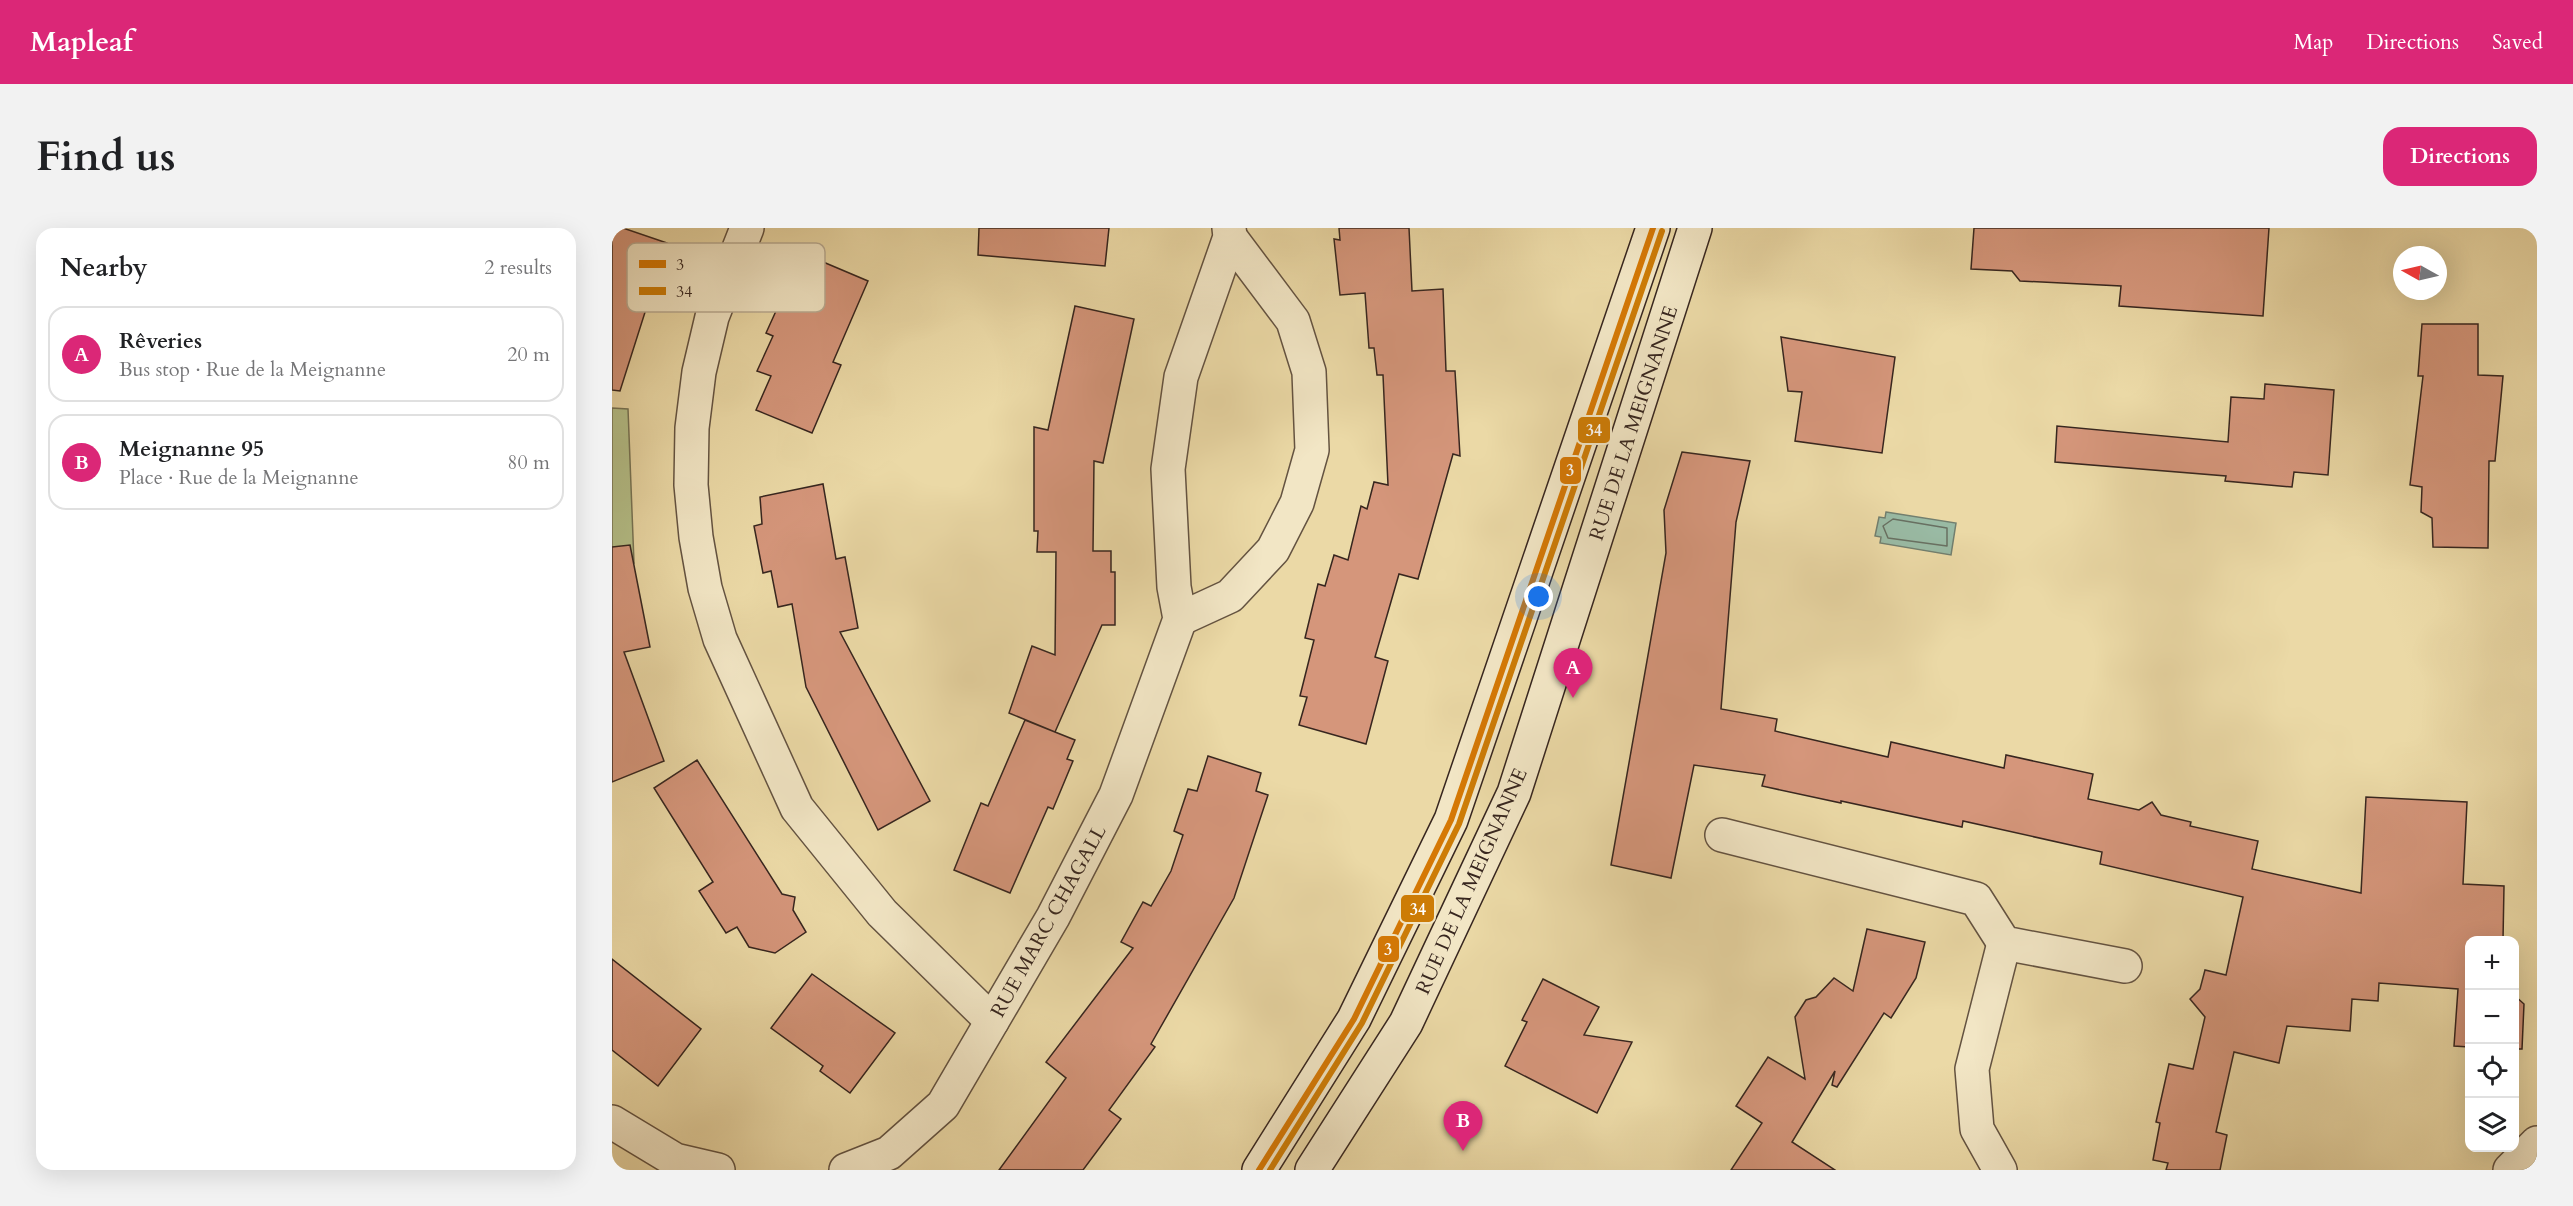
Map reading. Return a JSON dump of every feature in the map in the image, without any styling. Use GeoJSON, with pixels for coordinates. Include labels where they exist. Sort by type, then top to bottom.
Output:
{"type":"FeatureCollection","features":[{"type":"Feature","properties":{"kind":"street"},"geometry":{"type":"LineString","coordinates":[[741,243],[747,228]]}},
{"type":"Feature","properties":{"kind":"street"},"geometry":{"type":"LineString","coordinates":[[1259,1170],[1354,1019],[1451,820],[1653,228]]}},
{"type":"Feature","properties":{"kind":"street","name":"RUE DE LA MEIGNANNE"},"geometry":{"type":"LineString","coordinates":[[1312,1170],[1406,1023],[1514,793],[1695,228]]}},
{"type":"Feature","properties":{"kind":"street"},"geometry":{"type":"LineString","coordinates":[[1229,233],[1293,321],[1309,372],[1312,450],[1297,503],[1273,550],[1230,596],[1180,619],[1174,587],[1170,458],[1181,377],[1229,233]]}},
{"type":"Feature","properties":{"kind":"street"},"geometry":{"type":"LineString","coordinates":[[714,312],[699,372],[692,428],[691,485],[696,537],[705,588],[720,639],[797,808],[882,913],[992,1021]]}},
{"type":"Feature","properties":{"kind":"street","name":"RUE MARC CHAGALL"},"geometry":{"type":"LineString","coordinates":[[846,1170],[890,1153],[943,1106],[1053,918],[1116,795],[1180,619]]}},
{"type":"Feature","properties":{"kind":"street"},"geometry":{"type":"LineString","coordinates":[[1722,835],[1976,899],[2004,943],[1972,1069],[1977,1129],[2000,1170]]}},
{"type":"Feature","properties":{"kind":"street"},"geometry":{"type":"LineString","coordinates":[[2004,943],[2125,966]]}},
{"type":"Feature","properties":{"kind":"street"},"geometry":{"type":"LineString","coordinates":[[612,1122],[675,1160],[718,1170]]}},
{"type":"Feature","properties":{"kind":"street"},"geometry":{"type":"LineString","coordinates":[[2510,1170],[2537,1143]]}},
{"type":"Feature","properties":{"kind":"green space"},"geometry":{"type":"Polygon","coordinates":[[[612,408],[628,409],[634,563],[612,566],[612,408]]]}},
{"type":"Feature","properties":{"kind":"water"},"geometry":{"type":"Polygon","coordinates":[[[1886,512],[1956,523],[1951,555],[1880,543],[1881,537],[1875,536],[1879,517],[1885,518],[1886,512]]]}},
{"type":"Feature","properties":{"kind":"building"},"geometry":{"type":"Polygon","coordinates":[[[612,228],[623,228],[667,243],[627,243],[627,312],[645,312],[620,391],[612,390],[612,228]]]}},
{"type":"Feature","properties":{"kind":"building"},"geometry":{"type":"Polygon","coordinates":[[[979,228],[1109,228],[1105,266],[978,255],[979,228]]]}},
{"type":"Feature","properties":{"kind":"building"},"geometry":{"type":"Polygon","coordinates":[[[1339,228],[1409,228],[1412,291],[1443,289],[1446,371],[1455,371],[1460,456],[1453,454],[1418,579],[1399,574],[1375,657],[1388,661],[1366,744],[1299,725],[1307,697],[1300,696],[1314,640],[1305,638],[1318,584],[1325,586],[1334,555],[1348,560],[1361,506],[1367,509],[1374,482],[1388,485],[1383,375],[1377,375],[1374,348],[1369,348],[1365,293],[1340,295],[1334,239],[1340,240],[1339,228]]]}},
{"type":"Feature","properties":{"kind":"building"},"geometry":{"type":"Polygon","coordinates":[[[1974,228],[2269,228],[2263,316],[2119,306],[2121,286],[2020,281],[2012,271],[1971,269],[1974,228]]]}},
{"type":"Feature","properties":{"kind":"building"},"geometry":{"type":"Polygon","coordinates":[[[825,263],[868,281],[833,362],[841,365],[812,433],[756,410],[771,376],[757,371],[773,336],[766,333],[776,312],[825,312],[825,263]]]}},
{"type":"Feature","properties":{"kind":"building"},"geometry":{"type":"Polygon","coordinates":[[[1075,306],[1134,319],[1103,463],[1094,461],[1093,551],[1111,551],[1111,572],[1115,572],[1115,625],[1102,625],[1055,732],[1009,713],[1032,646],[1055,655],[1056,552],[1037,552],[1038,531],[1034,531],[1034,427],[1048,430],[1075,306]]]}},
{"type":"Feature","properties":{"kind":"building"},"geometry":{"type":"Polygon","coordinates":[[[2422,324],[2478,324],[2478,375],[2503,376],[2495,461],[2489,461],[2488,548],[2433,547],[2432,518],[2421,512],[2422,487],[2410,485],[2423,376],[2418,376],[2422,324]]]}},
{"type":"Feature","properties":{"kind":"building"},"geometry":{"type":"Polygon","coordinates":[[[1781,337],[1895,357],[1882,453],[1795,441],[1802,392],[1788,391],[1781,337]]]}},
{"type":"Feature","properties":{"kind":"building"},"geometry":{"type":"Polygon","coordinates":[[[2265,384],[2334,390],[2328,475],[2294,472],[2292,487],[2225,481],[2226,476],[2055,462],[2057,426],[2228,442],[2231,397],[2264,399],[2265,384]]]}},
{"type":"Feature","properties":{"kind":"building"},"geometry":{"type":"Polygon","coordinates":[[[1682,452],[1750,461],[1736,522],[1721,709],[1777,719],[1775,731],[1888,757],[1891,742],[2004,768],[2006,755],[2093,774],[2088,799],[2139,810],[2152,802],[2161,815],[2191,822],[2190,826],[2258,841],[2252,869],[2361,893],[2366,797],[2467,802],[2463,884],[2504,886],[2503,936],[2465,936],[2465,1047],[2454,1046],[2458,989],[2379,983],[2378,1001],[2352,999],[2350,1031],[2287,1026],[2279,1063],[2234,1052],[2216,1132],[2227,1135],[2220,1170],[2166,1170],[2168,1163],[2153,1160],[2160,1123],[2156,1122],[2169,1064],[2193,1069],[2205,1017],[2190,999],[2200,989],[2205,970],[2226,975],[2243,897],[2100,864],[2102,852],[1963,821],[1962,827],[1841,801],[1841,803],[1762,786],[1765,775],[1694,765],[1671,878],[1611,865],[1666,553],[1664,510],[1682,452]]]}},
{"type":"Feature","properties":{"kind":"building"},"geometry":{"type":"Polygon","coordinates":[[[823,484],[836,559],[845,557],[858,628],[840,632],[930,801],[878,830],[806,687],[792,604],[778,607],[771,571],[763,573],[754,526],[762,524],[760,497],[823,484]]]}},
{"type":"Feature","properties":{"kind":"building"},"geometry":{"type":"Polygon","coordinates":[[[630,545],[650,647],[624,652],[664,761],[612,782],[612,547],[630,545]]]}},
{"type":"Feature","properties":{"kind":"building"},"geometry":{"type":"Polygon","coordinates":[[[1025,720],[1075,740],[1067,759],[1073,761],[1053,809],[1048,807],[1010,893],[954,870],[981,803],[988,806],[1025,720]]]}},
{"type":"Feature","properties":{"kind":"building"},"geometry":{"type":"Polygon","coordinates":[[[1208,756],[1261,773],[1256,791],[1268,795],[1234,898],[1151,1044],[1155,1047],[1109,1110],[1121,1119],[1083,1170],[999,1170],[1066,1078],[1046,1062],[1133,948],[1121,942],[1143,902],[1151,906],[1171,871],[1183,835],[1174,831],[1188,789],[1197,791],[1208,756]]]}},
{"type":"Feature","properties":{"kind":"building"},"geometry":{"type":"Polygon","coordinates":[[[697,760],[782,894],[795,897],[793,910],[806,932],[775,953],[749,947],[737,927],[726,933],[699,891],[713,882],[654,788],[697,760]]]}},
{"type":"Feature","properties":{"kind":"building"},"geometry":{"type":"Polygon","coordinates":[[[1867,929],[1925,942],[1916,978],[1891,1018],[1884,1013],[1837,1087],[1832,1085],[1835,1071],[1792,1142],[1835,1170],[1731,1170],[1762,1123],[1736,1106],[1768,1057],[1805,1079],[1795,1017],[1806,1000],[1816,997],[1834,978],[1853,991],[1867,929]]]}},
{"type":"Feature","properties":{"kind":"building"},"geometry":{"type":"Polygon","coordinates":[[[612,959],[701,1029],[658,1086],[612,1050],[612,959]]]}},
{"type":"Feature","properties":{"kind":"building"},"geometry":{"type":"Polygon","coordinates":[[[812,974],[895,1033],[850,1093],[820,1071],[823,1066],[771,1028],[812,974]]]}},
{"type":"Feature","properties":{"kind":"building"},"geometry":{"type":"Polygon","coordinates":[[[1543,979],[1599,1007],[1584,1035],[1632,1042],[1597,1113],[1505,1066],[1527,1022],[1522,1020],[1543,979]]]}},
{"type":"Feature","properties":{"kind":"building"},"geometry":{"type":"Polygon","coordinates":[[[2519,1000],[2524,1004],[2522,1049],[2519,1049],[2519,1000]]]}},
{"type":"Feature","properties":{"kind":"transit line","name":"3"},"geometry":{"type":"LineString","coordinates":[[1259,1170],[1354,1019],[1451,820],[1653,228]]}},
{"type":"Feature","properties":{"kind":"transit line","name":"34"},"geometry":{"type":"LineString","coordinates":[[1270,1170],[1362,1023],[1459,824],[1662,231]]}},
{"type":"Feature","properties":{"kind":"place","name":"Rêveries"},"geometry":{"type":"Point","coordinates":[1573,698]}},
{"type":"Feature","properties":{"kind":"place","name":"Meignanne 95"},"geometry":{"type":"Point","coordinates":[1463,1151]}}]}
